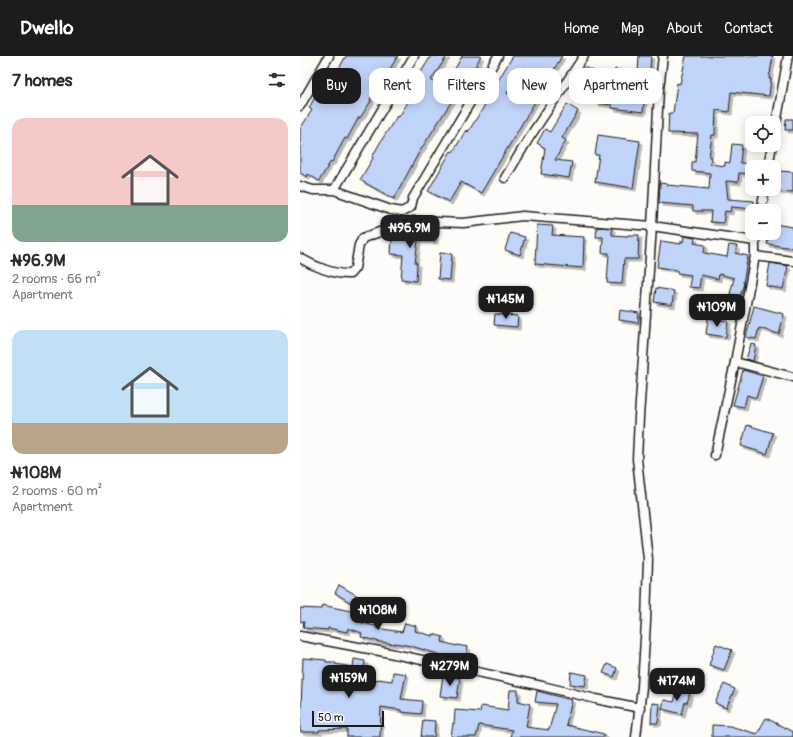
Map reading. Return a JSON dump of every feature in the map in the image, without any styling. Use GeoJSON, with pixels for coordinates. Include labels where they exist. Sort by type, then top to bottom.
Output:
{"type":"FeatureCollection","features":[{"type":"Feature","properties":{"kind":"street"},"geometry":{"type":"LineString","coordinates":[[300,106],[329,56]]}},
{"type":"Feature","properties":{"kind":"street"},"geometry":{"type":"LineString","coordinates":[[334,190],[414,56]]}},
{"type":"Feature","properties":{"kind":"street"},"geometry":{"type":"LineString","coordinates":[[300,186],[313,190],[334,190],[402,212],[411,207],[413,198],[498,56]]}},
{"type":"Feature","properties":{"kind":"street"},"geometry":{"type":"LineString","coordinates":[[505,178],[529,138],[584,56]]}},
{"type":"Feature","properties":{"kind":"street"},"geometry":{"type":"LineString","coordinates":[[636,737],[642,687],[648,559],[637,459],[659,89],[663,56]]}},
{"type":"Feature","properties":{"kind":"street"},"geometry":{"type":"LineString","coordinates":[[778,116],[788,56]]}},
{"type":"Feature","properties":{"kind":"street"},"geometry":{"type":"LineString","coordinates":[[300,258],[314,266],[344,274],[350,274],[355,268],[359,245],[363,238],[413,221],[463,223],[523,216],[652,226],[745,236]]}},
{"type":"Feature","properties":{"kind":"street"},"geometry":{"type":"LineString","coordinates":[[715,455],[756,256],[756,240]]}},
{"type":"Feature","properties":{"kind":"street"},"geometry":{"type":"LineString","coordinates":[[756,256],[793,260]]}},
{"type":"Feature","properties":{"kind":"street"},"geometry":{"type":"LineString","coordinates":[[735,362],[793,377]]}},
{"type":"Feature","properties":{"kind":"street"},"geometry":{"type":"LineString","coordinates":[[300,636],[385,652],[640,708]]}},
{"type":"Feature","properties":{"kind":"building"},"geometry":{"type":"Polygon","coordinates":[[[346,56],[398,56],[390,68],[369,68],[369,104],[360,118],[359,117],[347,139],[345,138],[332,162],[331,161],[319,181],[308,174],[307,177],[300,173],[300,129],[312,110],[309,108],[312,102],[312,104],[361,104],[361,68],[339,68],[346,56]]]}},
{"type":"Feature","properties":{"kind":"building"},"geometry":{"type":"Polygon","coordinates":[[[431,56],[447,56],[439,68],[433,68],[433,77],[431,80],[433,81],[433,104],[450,104],[418,154],[394,199],[360,180],[381,141],[407,104],[425,104],[425,68],[424,68],[431,56]]]}},
{"type":"Feature","properties":{"kind":"building"},"geometry":{"type":"Polygon","coordinates":[[[462,56],[481,56],[474,68],[455,68],[462,56]]]}},
{"type":"Feature","properties":{"kind":"building"},"geometry":{"type":"Polygon","coordinates":[[[513,56],[562,56],[555,68],[507,68],[507,104],[534,104],[481,193],[461,182],[449,202],[428,191],[451,151],[453,152],[466,130],[468,132],[485,105],[483,104],[499,104],[499,79],[513,56]]]}},
{"type":"Feature","properties":{"kind":"building"},"geometry":{"type":"Polygon","coordinates":[[[639,56],[651,56],[650,68],[638,68],[639,56]]]}},
{"type":"Feature","properties":{"kind":"building"},"geometry":{"type":"Polygon","coordinates":[[[686,56],[773,56],[769,79],[771,79],[769,96],[731,92],[729,112],[716,110],[715,135],[712,135],[709,157],[711,157],[710,164],[725,166],[725,162],[730,163],[732,144],[742,145],[740,163],[745,163],[745,173],[739,173],[738,182],[726,181],[728,199],[754,201],[754,204],[745,204],[745,208],[731,207],[730,212],[725,211],[723,223],[710,222],[711,211],[693,211],[693,206],[659,203],[660,183],[709,189],[710,173],[692,171],[692,162],[695,162],[698,134],[668,133],[669,113],[673,113],[677,83],[680,84],[686,56]]]}},
{"type":"Feature","properties":{"kind":"building"},"geometry":{"type":"Polygon","coordinates":[[[567,104],[578,111],[562,138],[566,140],[555,160],[572,162],[569,178],[541,174],[545,148],[537,143],[545,129],[550,132],[567,104]]]}},
{"type":"Feature","properties":{"kind":"building"},"geometry":{"type":"Polygon","coordinates":[[[604,104],[644,104],[643,112],[612,108],[612,105],[604,104]]]}},
{"type":"Feature","properties":{"kind":"building"},"geometry":{"type":"Polygon","coordinates":[[[786,119],[793,119],[793,130],[785,130],[786,119]]]}},
{"type":"Feature","properties":{"kind":"building"},"geometry":{"type":"Polygon","coordinates":[[[598,135],[640,141],[633,188],[595,182],[599,155],[595,155],[598,135]]]}},
{"type":"Feature","properties":{"kind":"building"},"geometry":{"type":"Polygon","coordinates":[[[781,171],[793,172],[793,192],[781,191],[781,171]]]}},
{"type":"Feature","properties":{"kind":"building"},"geometry":{"type":"Polygon","coordinates":[[[537,225],[553,226],[552,235],[584,237],[583,268],[535,264],[537,225]]]}},
{"type":"Feature","properties":{"kind":"building"},"geometry":{"type":"Polygon","coordinates":[[[781,225],[793,227],[793,248],[767,244],[768,240],[781,240],[781,225]]]}},
{"type":"Feature","properties":{"kind":"building"},"geometry":{"type":"Polygon","coordinates":[[[411,227],[435,230],[435,241],[418,240],[415,263],[417,263],[416,281],[401,279],[403,255],[391,254],[392,235],[406,236],[407,228],[411,227]]]}},
{"type":"Feature","properties":{"kind":"building"},"geometry":{"type":"Polygon","coordinates":[[[597,227],[612,228],[612,235],[639,235],[638,259],[624,259],[622,284],[607,283],[609,253],[602,253],[603,237],[596,237],[597,227]]]}},
{"type":"Feature","properties":{"kind":"building"},"geometry":{"type":"Polygon","coordinates":[[[510,233],[525,237],[520,255],[505,250],[510,233]]]}},
{"type":"Feature","properties":{"kind":"building"},"geometry":{"type":"Polygon","coordinates":[[[684,236],[695,238],[694,243],[705,245],[704,253],[727,257],[729,245],[737,246],[735,253],[748,256],[744,283],[740,297],[730,294],[734,278],[719,274],[718,279],[701,275],[699,288],[689,287],[691,275],[677,273],[677,270],[657,267],[661,241],[681,244],[684,236]]]}},
{"type":"Feature","properties":{"kind":"building"},"geometry":{"type":"Polygon","coordinates":[[[440,253],[452,254],[450,280],[438,279],[440,253]]]}},
{"type":"Feature","properties":{"kind":"building"},"geometry":{"type":"Polygon","coordinates":[[[770,263],[788,266],[783,289],[766,286],[770,263]]]}},
{"type":"Feature","properties":{"kind":"building"},"geometry":{"type":"Polygon","coordinates":[[[656,288],[674,291],[672,305],[654,302],[656,288]]]}},
{"type":"Feature","properties":{"kind":"building"},"geometry":{"type":"Polygon","coordinates":[[[754,306],[784,314],[779,334],[759,328],[756,339],[746,337],[754,306]]]}},
{"type":"Feature","properties":{"kind":"building"},"geometry":{"type":"Polygon","coordinates":[[[620,310],[639,313],[638,323],[619,320],[620,310]]]}},
{"type":"Feature","properties":{"kind":"building"},"geometry":{"type":"Polygon","coordinates":[[[495,314],[518,316],[517,327],[494,325],[495,314]]]}},
{"type":"Feature","properties":{"kind":"building"},"geometry":{"type":"Polygon","coordinates":[[[708,318],[728,321],[726,337],[706,334],[708,318]]]}},
{"type":"Feature","properties":{"kind":"building"},"geometry":{"type":"Polygon","coordinates":[[[751,344],[756,345],[753,361],[746,359],[751,344]]]}},
{"type":"Feature","properties":{"kind":"building"},"geometry":{"type":"Polygon","coordinates":[[[743,370],[763,376],[756,398],[747,395],[744,407],[733,405],[743,370]]]}},
{"type":"Feature","properties":{"kind":"building"},"geometry":{"type":"Polygon","coordinates":[[[747,425],[773,433],[767,454],[741,446],[747,425]]]}},
{"type":"Feature","properties":{"kind":"building"},"geometry":{"type":"Polygon","coordinates":[[[339,585],[358,596],[353,604],[335,593],[339,585]]]}},
{"type":"Feature","properties":{"kind":"building"},"geometry":{"type":"Polygon","coordinates":[[[322,605],[365,614],[362,623],[376,626],[376,628],[402,632],[405,623],[416,626],[415,631],[443,637],[442,642],[468,647],[465,660],[451,658],[411,646],[380,642],[361,637],[362,633],[348,628],[347,632],[328,628],[328,630],[303,628],[304,622],[300,621],[300,608],[321,609],[322,605]]]}},
{"type":"Feature","properties":{"kind":"building"},"geometry":{"type":"Polygon","coordinates":[[[716,644],[732,650],[724,670],[709,665],[716,644]]]}},
{"type":"Feature","properties":{"kind":"building"},"geometry":{"type":"Polygon","coordinates":[[[303,658],[326,660],[326,662],[335,662],[335,664],[353,667],[354,659],[365,661],[363,677],[378,680],[392,681],[393,672],[406,674],[401,699],[422,701],[421,714],[401,712],[401,710],[381,707],[380,737],[347,737],[347,729],[319,730],[319,732],[300,732],[303,658]]]}},
{"type":"Feature","properties":{"kind":"building"},"geometry":{"type":"Polygon","coordinates":[[[607,664],[617,668],[614,677],[603,673],[607,664]]]}},
{"type":"Feature","properties":{"kind":"building"},"geometry":{"type":"Polygon","coordinates":[[[571,672],[587,675],[585,686],[570,684],[571,672]]]}},
{"type":"Feature","properties":{"kind":"building"},"geometry":{"type":"Polygon","coordinates":[[[443,675],[460,678],[457,698],[440,696],[443,675]]]}},
{"type":"Feature","properties":{"kind":"building"},"geometry":{"type":"Polygon","coordinates":[[[724,684],[735,689],[726,708],[715,703],[724,684]]]}},
{"type":"Feature","properties":{"kind":"building"},"geometry":{"type":"Polygon","coordinates":[[[678,689],[690,693],[687,703],[685,702],[682,714],[662,709],[664,700],[674,702],[678,689]]]}},
{"type":"Feature","properties":{"kind":"building"},"geometry":{"type":"Polygon","coordinates":[[[510,690],[518,690],[518,701],[530,704],[526,727],[549,730],[556,704],[535,702],[537,691],[572,700],[566,725],[604,734],[604,737],[510,737],[512,730],[479,725],[476,737],[451,737],[455,710],[480,712],[481,706],[508,710],[510,690]]]}},
{"type":"Feature","properties":{"kind":"building"},"geometry":{"type":"Polygon","coordinates":[[[652,703],[660,704],[658,723],[651,723],[652,703]]]}},
{"type":"Feature","properties":{"kind":"building"},"geometry":{"type":"Polygon","coordinates":[[[766,718],[793,732],[793,737],[712,737],[712,725],[730,726],[757,734],[766,718]]]}},
{"type":"Feature","properties":{"kind":"building"},"geometry":{"type":"Polygon","coordinates":[[[423,720],[435,721],[434,737],[421,737],[423,720]]]}}]}
